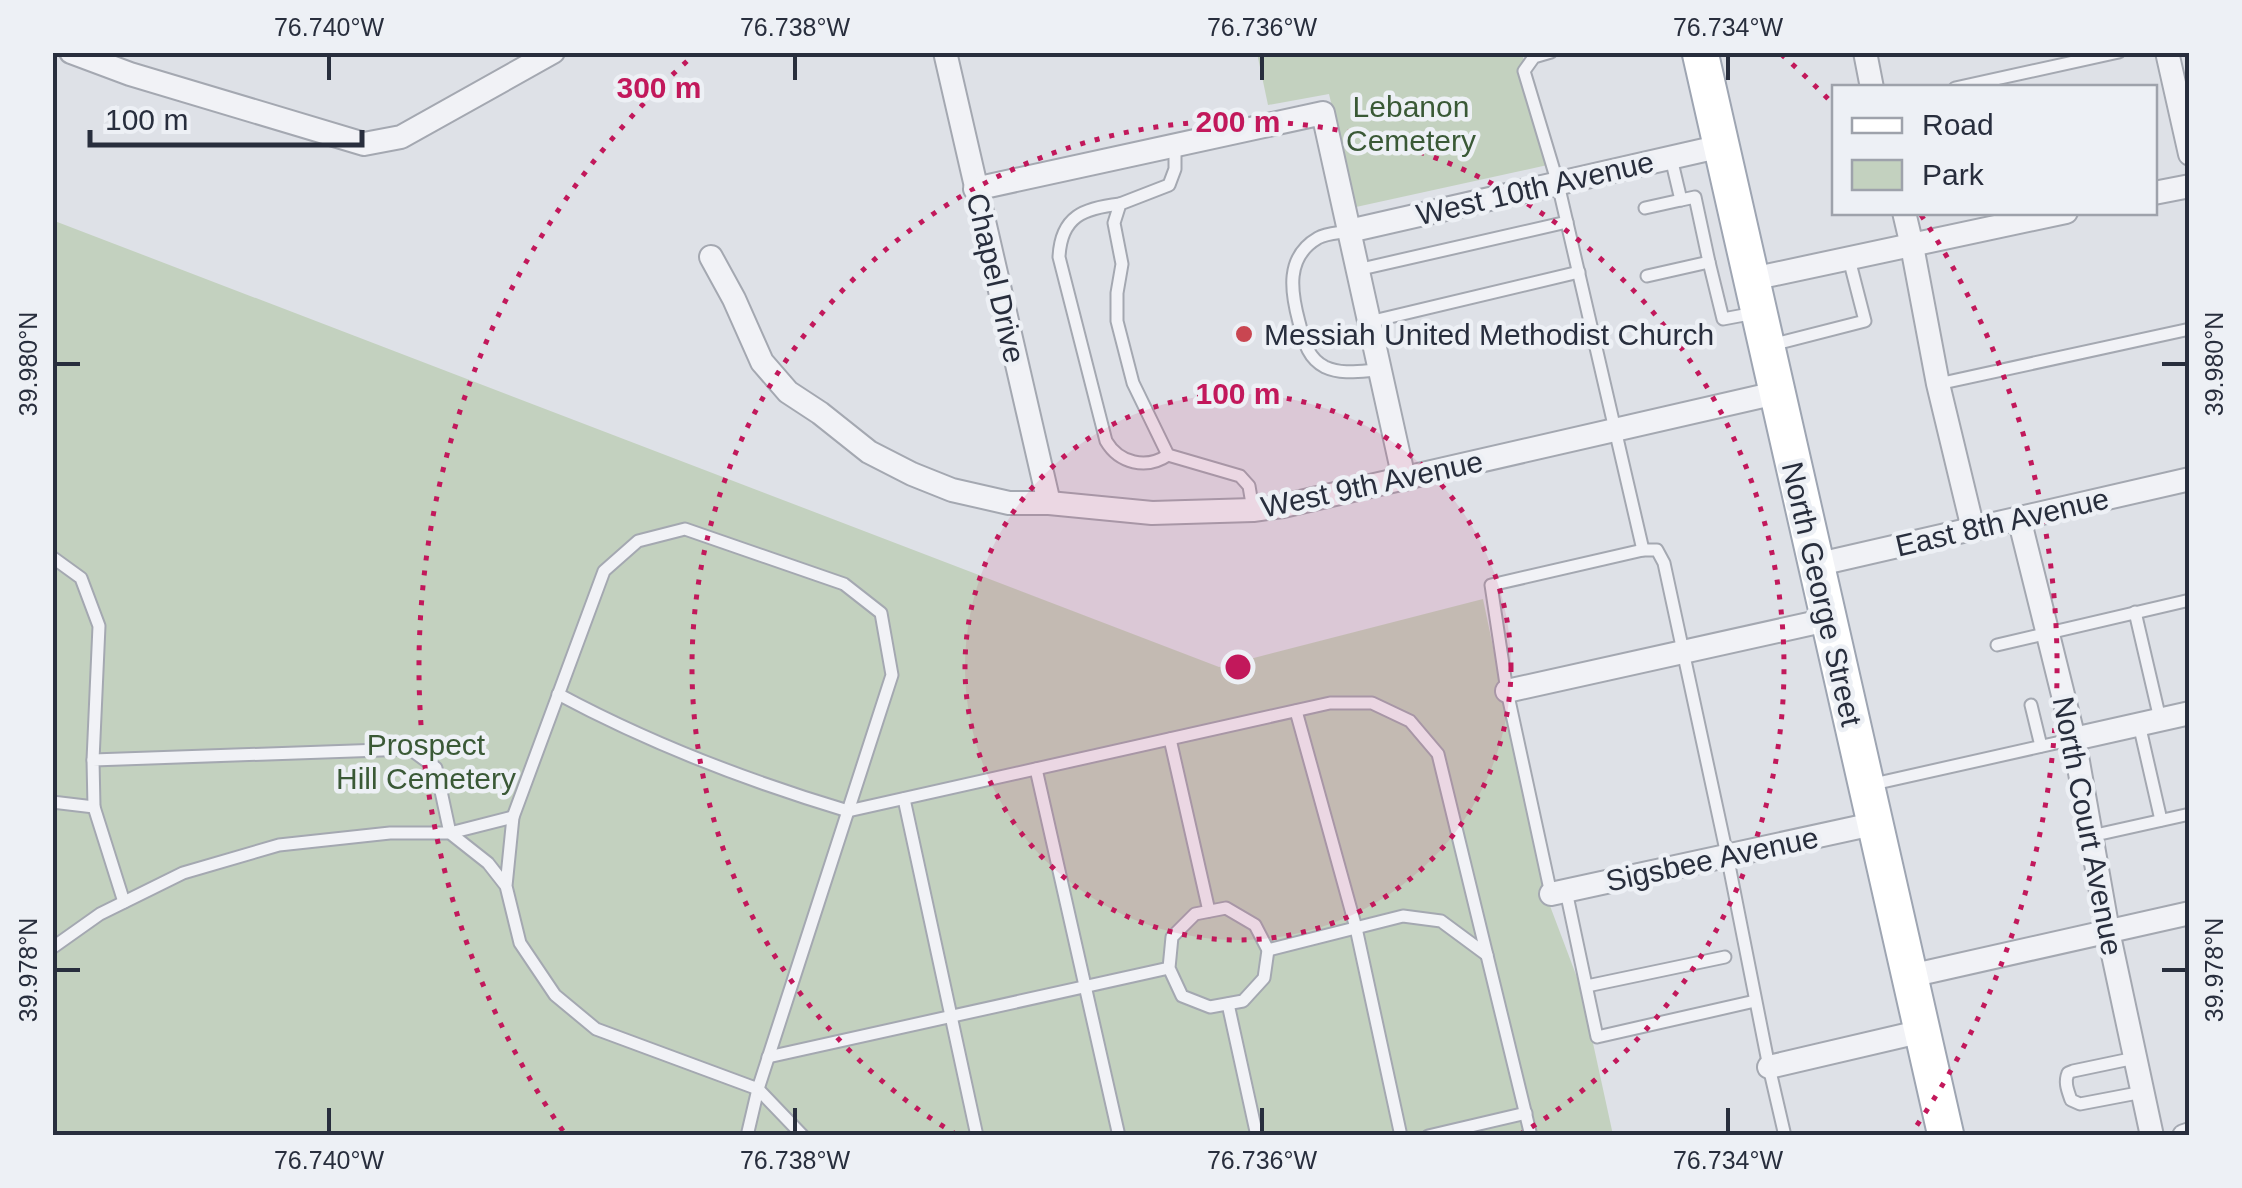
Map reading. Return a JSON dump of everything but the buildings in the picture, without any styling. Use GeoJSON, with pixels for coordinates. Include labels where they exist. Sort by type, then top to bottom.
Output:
{"type":"FeatureCollection","features":[{"type":"Feature","properties":{"kind":"main road","name":"North George Street"},"geometry":{"type":"LineString","coordinates":[[1700,52],[1722,146],[1720,192],[1776,393],[1946,1136]]}},
{"type":"Feature","properties":{"kind":"street"},"geometry":{"type":"LineString","coordinates":[[71,52],[134,63],[364,144],[401,137],[553,52]]}},
{"type":"Feature","properties":{"kind":"street","name":"Chapel Drive"},"geometry":{"type":"LineString","coordinates":[[945,52],[1049,503]]}},
{"type":"Feature","properties":{"kind":"street"},"geometry":{"type":"LineString","coordinates":[[1864,52],[1871,85]]}},
{"type":"Feature","properties":{"kind":"street"},"geometry":{"type":"LineString","coordinates":[[2167,52],[2190,154]]}},
{"type":"Feature","properties":{"kind":"street"},"geometry":{"type":"LineString","coordinates":[[976,189],[1323,113],[1404,479]]}},
{"type":"Feature","properties":{"kind":"street","name":"West 10th Avenue"},"geometry":{"type":"LineString","coordinates":[[1348,230],[1722,146]]}},
{"type":"Feature","properties":{"kind":"street"},"geometry":{"type":"LineString","coordinates":[[2157,192],[2190,186]]}},
{"type":"Feature","properties":{"kind":"street"},"geometry":{"type":"LineString","coordinates":[[1905,215],[1938,384],[1973,529]]}},
{"type":"Feature","properties":{"kind":"street"},"geometry":{"type":"LineString","coordinates":[[1750,301],[1849,259],[2052,215]]}},
{"type":"Feature","properties":{"kind":"street","name":"West 9th Avenue"},"geometry":{"type":"LineString","coordinates":[[712,257],[762,362],[788,392],[869,452],[912,474],[952,490],[1009,503],[1152,513],[1283,506],[1776,393]]}},
{"type":"Feature","properties":{"kind":"street","name":"East 8th Avenue"},"geometry":{"type":"LineString","coordinates":[[1815,565],[2190,479]]}},
{"type":"Feature","properties":{"kind":"street","name":"North Court Avenue"},"geometry":{"type":"LineString","coordinates":[[2020,518],[2074,739],[2108,932],[2152,1136]]}},
{"type":"Feature","properties":{"kind":"street"},"geometry":{"type":"LineString","coordinates":[[1507,691],[1827,620]]}},
{"type":"Feature","properties":{"kind":"street"},"geometry":{"type":"LineString","coordinates":[[2074,739],[2190,712]]}},
{"type":"Feature","properties":{"kind":"street","name":"Sigsbee Avenue"},"geometry":{"type":"LineString","coordinates":[[1558,892],[1874,824]]}},
{"type":"Feature","properties":{"kind":"street"},"geometry":{"type":"LineString","coordinates":[[1910,976],[2190,913]]}},
{"type":"Feature","properties":{"kind":"street"},"geometry":{"type":"LineString","coordinates":[[1769,1066],[1923,1030]]}},
{"type":"Feature","properties":{"kind":"lane"},"geometry":{"type":"LineString","coordinates":[[1551,52],[1534,57],[1524,71],[1558,184],[1643,550]]}},
{"type":"Feature","properties":{"kind":"lane"},"geometry":{"type":"LineString","coordinates":[[1968,85],[2118,52]]}},
{"type":"Feature","properties":{"kind":"lane"},"geometry":{"type":"LineString","coordinates":[[1168,455],[1156,463],[1126,461],[1113,454],[1106,441],[1059,257],[1060,242],[1080,213],[1120,204],[1168,185],[1175,169],[1175,146]]}},
{"type":"Feature","properties":{"kind":"lane"},"geometry":{"type":"LineString","coordinates":[[1672,158],[1681,200]]}},
{"type":"Feature","properties":{"kind":"lane"},"geometry":{"type":"LineString","coordinates":[[1645,208],[1720,192]]}},
{"type":"Feature","properties":{"kind":"lane"},"geometry":{"type":"LineString","coordinates":[[1695,197],[1722,320],[1750,301]]}},
{"type":"Feature","properties":{"kind":"lane"},"geometry":{"type":"LineString","coordinates":[[1120,204],[1114,223],[1122,264],[1117,321],[1132,383],[1168,455],[1240,476],[1249,486],[1253,510]]}},
{"type":"Feature","properties":{"kind":"lane"},"geometry":{"type":"LineString","coordinates":[[1357,270],[1567,222]]}},
{"type":"Feature","properties":{"kind":"lane"},"geometry":{"type":"LineString","coordinates":[[1348,230],[1319,237],[1302,252],[1292,274],[1291,292],[1308,352],[1323,366],[1342,372],[1379,370]]}},
{"type":"Feature","properties":{"kind":"lane"},"geometry":{"type":"LineString","coordinates":[[1706,245],[1731,240]]}},
{"type":"Feature","properties":{"kind":"lane"},"geometry":{"type":"LineString","coordinates":[[1716,288],[1750,301],[1865,321],[1849,259]]}},
{"type":"Feature","properties":{"kind":"lane"},"geometry":{"type":"LineString","coordinates":[[1647,276],[1710,262]]}},
{"type":"Feature","properties":{"kind":"lane"},"geometry":{"type":"LineString","coordinates":[[1368,322],[1579,272]]}},
{"type":"Feature","properties":{"kind":"lane"},"geometry":{"type":"LineString","coordinates":[[1938,384],[2190,329]]}},
{"type":"Feature","properties":{"kind":"lane"},"geometry":{"type":"LineString","coordinates":[[747,1136],[758,1089],[892,675],[881,613],[844,584],[685,530],[638,541],[604,571],[514,817],[506,886],[520,942],[554,995],[596,1029],[758,1089],[803,1136]]}},
{"type":"Feature","properties":{"kind":"lane"},"geometry":{"type":"LineString","coordinates":[[1756,1001],[1597,1036],[1507,691],[1491,585],[1643,550],[1658,550],[1728,855],[1786,1136]]}},
{"type":"Feature","properties":{"kind":"lane"},"geometry":{"type":"LineString","coordinates":[[52,557],[82,578],[99,626],[92,760],[94,807],[124,902]]}},
{"type":"Feature","properties":{"kind":"lane"},"geometry":{"type":"LineString","coordinates":[[1997,645],[2190,600]]}},
{"type":"Feature","properties":{"kind":"lane"},"geometry":{"type":"LineString","coordinates":[[2135,612],[2161,820]]}},
{"type":"Feature","properties":{"kind":"lane"},"geometry":{"type":"LineString","coordinates":[[558,694],[671,750],[848,811],[1296,711],[1372,702],[1410,721],[1438,754],[1531,1136]]}},
{"type":"Feature","properties":{"kind":"lane"},"geometry":{"type":"LineString","coordinates":[[2031,705],[2041,746]]}},
{"type":"Feature","properties":{"kind":"lane"},"geometry":{"type":"LineString","coordinates":[[1296,711],[1356,928],[1401,1136]]}},
{"type":"Feature","properties":{"kind":"lane"},"geometry":{"type":"LineString","coordinates":[[1170,739],[1209,912]]}},
{"type":"Feature","properties":{"kind":"lane"},"geometry":{"type":"LineString","coordinates":[[1865,786],[2074,739]]}},
{"type":"Feature","properties":{"kind":"lane"},"geometry":{"type":"LineString","coordinates":[[92,760],[410,749],[436,768],[450,834],[488,863],[506,886]]}},
{"type":"Feature","properties":{"kind":"lane"},"geometry":{"type":"LineString","coordinates":[[1036,769],[1119,1136]]}},
{"type":"Feature","properties":{"kind":"lane"},"geometry":{"type":"LineString","coordinates":[[904,799],[977,1136]]}},
{"type":"Feature","properties":{"kind":"lane"},"geometry":{"type":"LineString","coordinates":[[52,802],[94,807]]}},
{"type":"Feature","properties":{"kind":"lane"},"geometry":{"type":"LineString","coordinates":[[2091,836],[2190,814]]}},
{"type":"Feature","properties":{"kind":"lane"},"geometry":{"type":"LineString","coordinates":[[52,948],[100,914],[183,874],[279,845],[390,833],[450,834],[514,817]]}},
{"type":"Feature","properties":{"kind":"lane"},"geometry":{"type":"LineString","coordinates":[[1226,908],[1256,925],[1268,950],[1264,978],[1243,1002],[1210,1008],[1182,996],[1169,968],[1172,936],[1194,914],[1209,912],[1226,908]]}},
{"type":"Feature","properties":{"kind":"lane"},"geometry":{"type":"LineString","coordinates":[[1268,950],[1402,916],[1441,922],[1487,955]]}},
{"type":"Feature","properties":{"kind":"lane"},"geometry":{"type":"LineString","coordinates":[[1586,986],[1725,956]]}},
{"type":"Feature","properties":{"kind":"lane"},"geometry":{"type":"LineString","coordinates":[[768,1058],[1169,968]]}},
{"type":"Feature","properties":{"kind":"lane"},"geometry":{"type":"LineString","coordinates":[[1228,1004],[1258,1136]]}},
{"type":"Feature","properties":{"kind":"lane"},"geometry":{"type":"LineString","coordinates":[[2135,1058],[2068,1073],[2066,1088],[2071,1100],[2080,1104],[2142,1092]]}},
{"type":"Feature","properties":{"kind":"lane"},"geometry":{"type":"LineString","coordinates":[[1428,1136],[1526,1113]]}},
{"type":"Feature","properties":{"kind":"green space","name":"Lebanon Cemetery"},"geometry":{"type":"Polygon","coordinates":[[[1257,53],[1541,53],[1523,57],[1552,164],[1356,207],[1329,94],[1268,105],[1257,53]]]}},
{"type":"Feature","properties":{"kind":"green space","name":"Prospect Hill Cemetery"},"geometry":{"type":"Polygon","coordinates":[[[52,220],[1219,667],[1483,599],[1544,890],[1581,988],[1613,1135],[53,1135],[52,220]]]}},
{"type":"Feature","properties":{"kind":"place","name":"Messiah United Methodist Church"},"geometry":{"type":"Point","coordinates":[1244,334]}}]}
